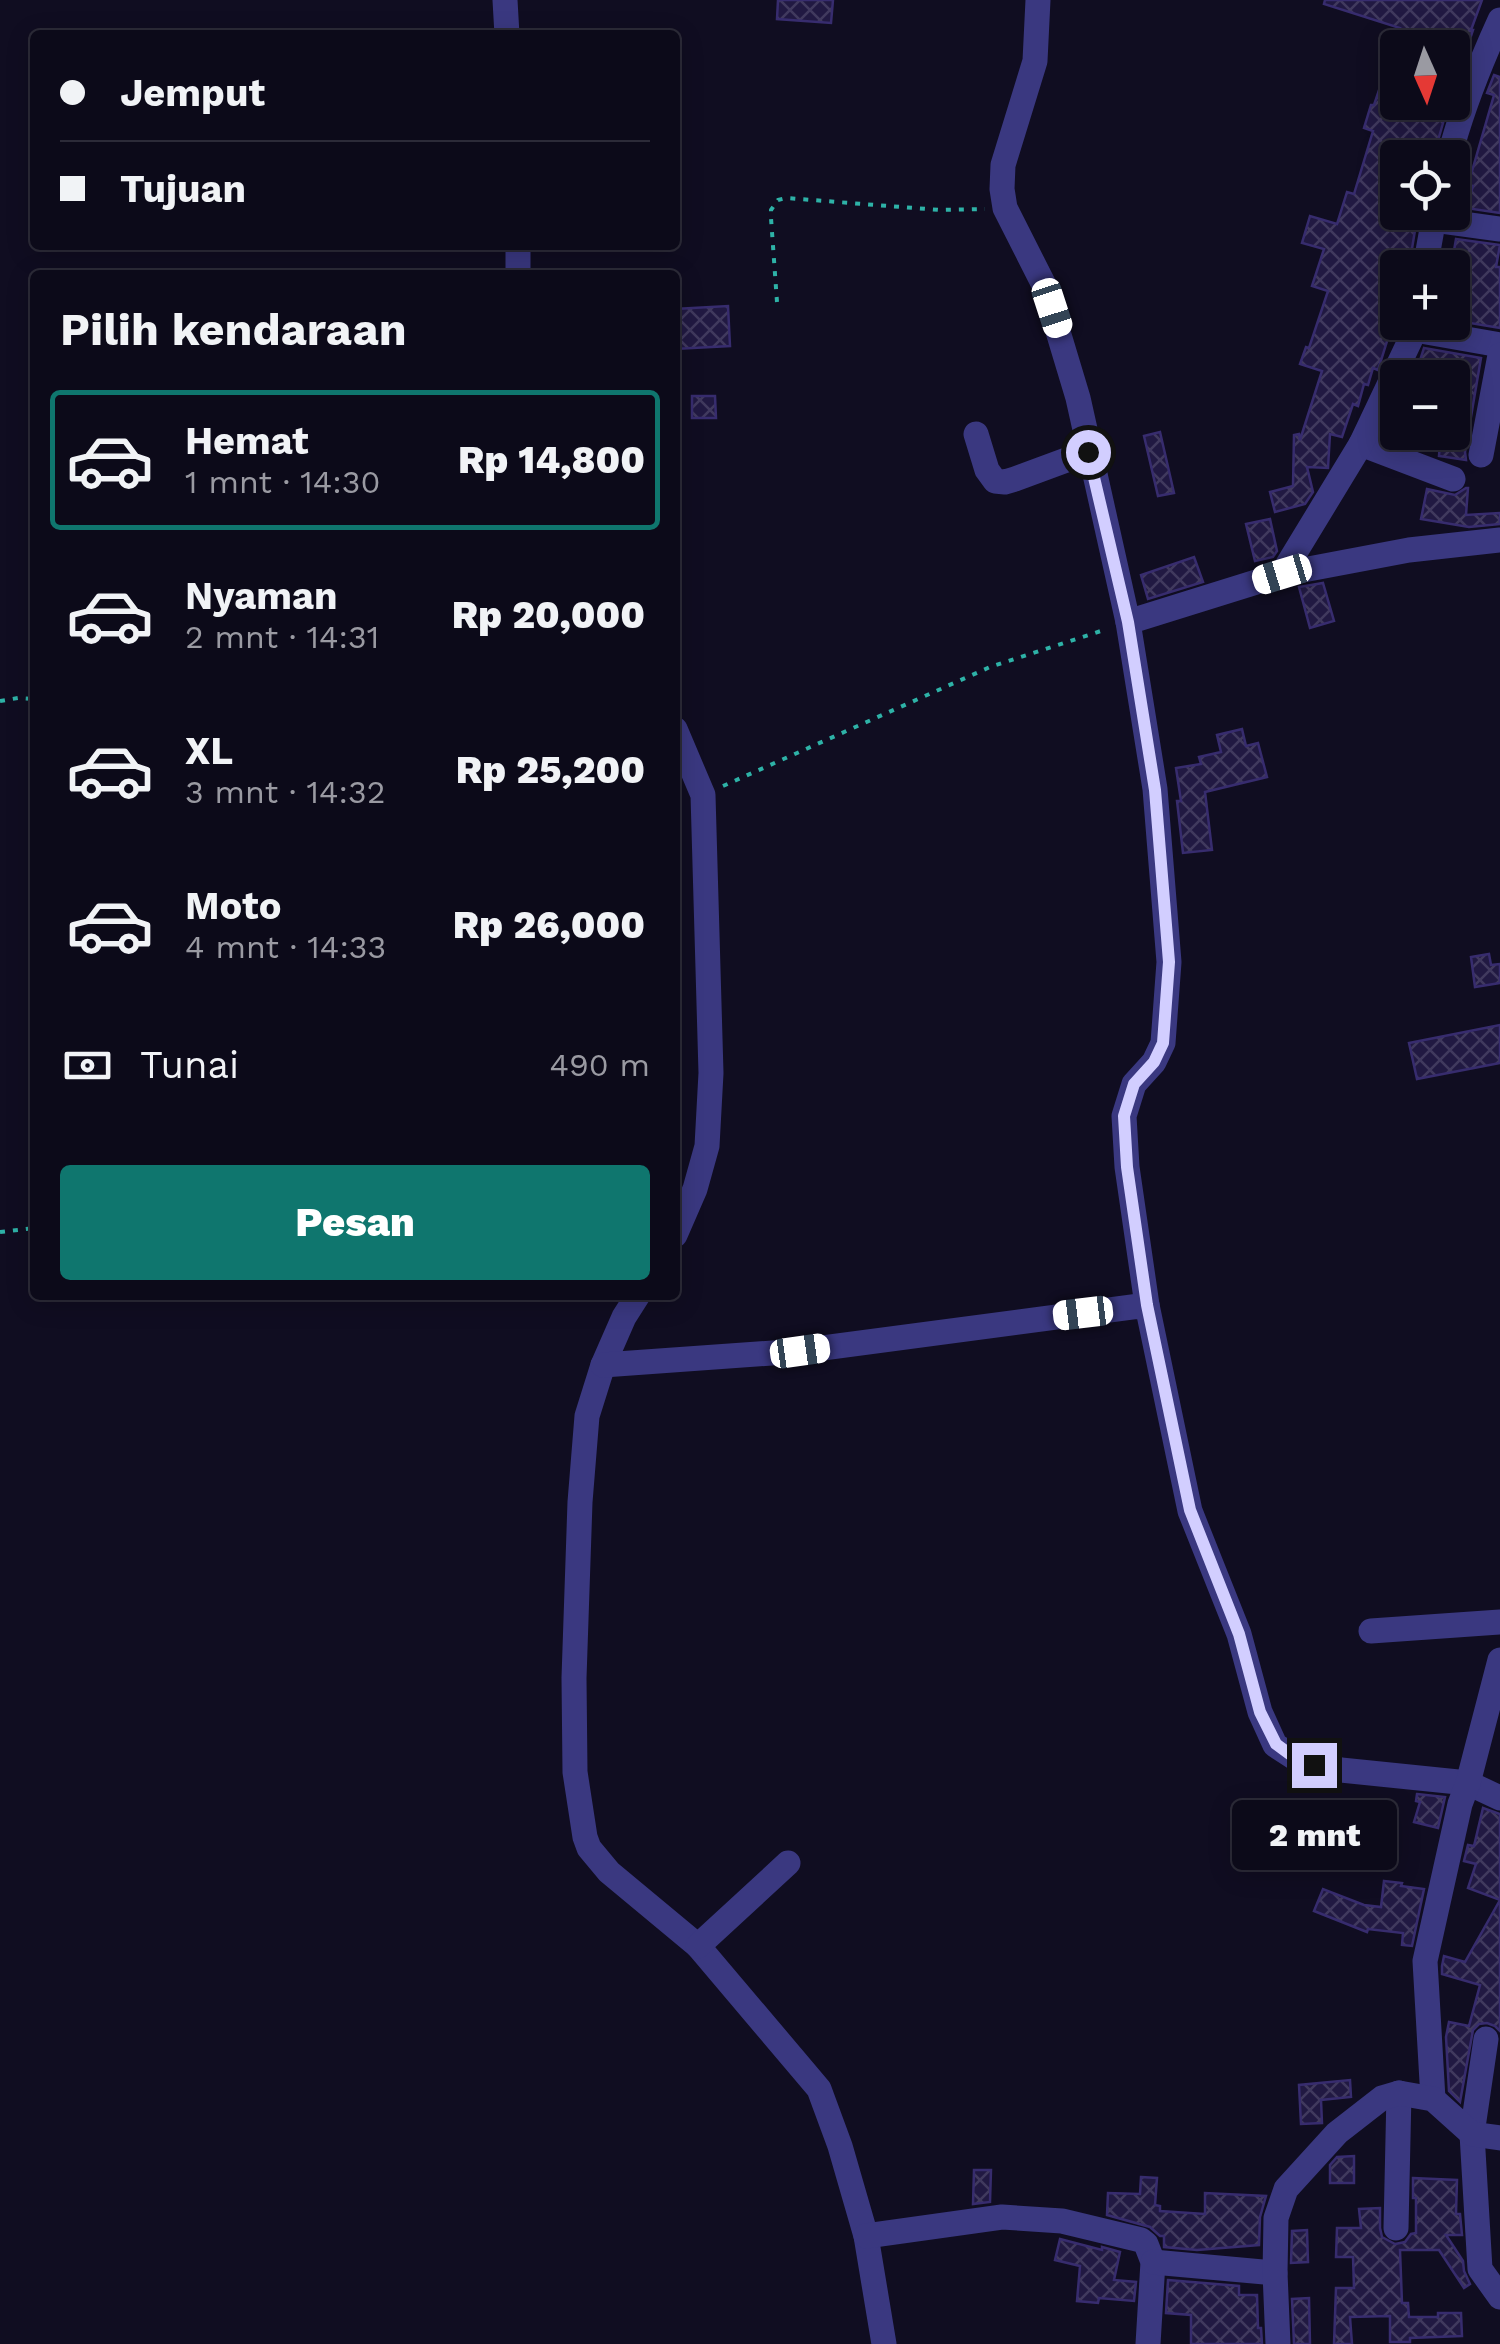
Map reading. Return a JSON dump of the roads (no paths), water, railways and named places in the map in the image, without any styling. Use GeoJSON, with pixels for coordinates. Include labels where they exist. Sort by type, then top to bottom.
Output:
{"type":"FeatureCollection","features":[{"type":"Feature","properties":{"kind":"street"},"geometry":{"type":"LineString","coordinates":[[505,0],[508,30]]}},
{"type":"Feature","properties":{"kind":"street"},"geometry":{"type":"LineString","coordinates":[[1038,0],[1035,60],[1003,165],[1002,189],[1005,208],[1044,285],[1078,398],[1128,622],[1155,790],[1169,962],[1163,1043],[1154,1062],[1134,1084],[1124,1116],[1127,1167],[1147,1305],[1190,1510],[1239,1634],[1260,1712],[1276,1744],[1295,1758],[1342,1770],[1468,1783],[1500,1798]]}},
{"type":"Feature","properties":{"kind":"street"},"geometry":{"type":"LineString","coordinates":[[1453,140],[1471,84],[1500,20]]}},
{"type":"Feature","properties":{"kind":"street"},"geometry":{"type":"LineString","coordinates":[[1470,223],[1500,229]]}},
{"type":"Feature","properties":{"kind":"street"},"geometry":{"type":"LineString","coordinates":[[1470,338],[1500,345]]}},
{"type":"Feature","properties":{"kind":"street"},"geometry":{"type":"LineString","coordinates":[[1282,574],[1361,444],[1409,340]]}},
{"type":"Feature","properties":{"kind":"street"},"geometry":{"type":"LineString","coordinates":[[1481,455],[1500,356]]}},
{"type":"Feature","properties":{"kind":"street"},"geometry":{"type":"LineString","coordinates":[[976,434],[987,470],[995,480],[1015,479],[1088,452]]}},
{"type":"Feature","properties":{"kind":"street"},"geometry":{"type":"LineString","coordinates":[[1361,444],[1454,478]]}},
{"type":"Feature","properties":{"kind":"street"},"geometry":{"type":"LineString","coordinates":[[1128,622],[1282,574],[1409,550],[1500,540]]}},
{"type":"Feature","properties":{"kind":"street"},"geometry":{"type":"LineString","coordinates":[[680,741],[703,794],[711,1073],[707,1146],[695,1190],[680,1224]]}},
{"type":"Feature","properties":{"kind":"street"},"geometry":{"type":"LineString","coordinates":[[635,1300],[603,1365],[587,1416],[574,1678],[580,1818],[598,1861],[698,1946],[819,2088],[866,2236],[884,2344]]}},
{"type":"Feature","properties":{"kind":"street"},"geometry":{"type":"LineString","coordinates":[[603,1365],[800,1351],[1147,1305]]}},
{"type":"Feature","properties":{"kind":"street"},"geometry":{"type":"LineString","coordinates":[[1371,1631],[1500,1622]]}},
{"type":"Feature","properties":{"kind":"street"},"geometry":{"type":"LineString","coordinates":[[1433,2098],[1425,1961],[1460,1804],[1500,1660]]}},
{"type":"Feature","properties":{"kind":"street"},"geometry":{"type":"LineString","coordinates":[[698,1946],[788,1862]]}},
{"type":"Feature","properties":{"kind":"street"},"geometry":{"type":"LineString","coordinates":[[1486,2039],[1472,2134],[1480,2269],[1500,2298]]}},
{"type":"Feature","properties":{"kind":"street"},"geometry":{"type":"LineString","coordinates":[[1396,2228],[1400,2093]]}},
{"type":"Feature","properties":{"kind":"street"},"geometry":{"type":"LineString","coordinates":[[1278,2344],[1276,2218],[1286,2189],[1336,2132],[1382,2098],[1400,2093],[1433,2098],[1472,2134],[1500,2138]]}},
{"type":"Feature","properties":{"kind":"street"},"geometry":{"type":"LineString","coordinates":[[866,2236],[1002,2217],[1062,2222],[1141,2240],[1153,2262],[1148,2344]]}},
{"type":"Feature","properties":{"kind":"street"},"geometry":{"type":"LineString","coordinates":[[1153,2262],[1275,2273]]}}]}
